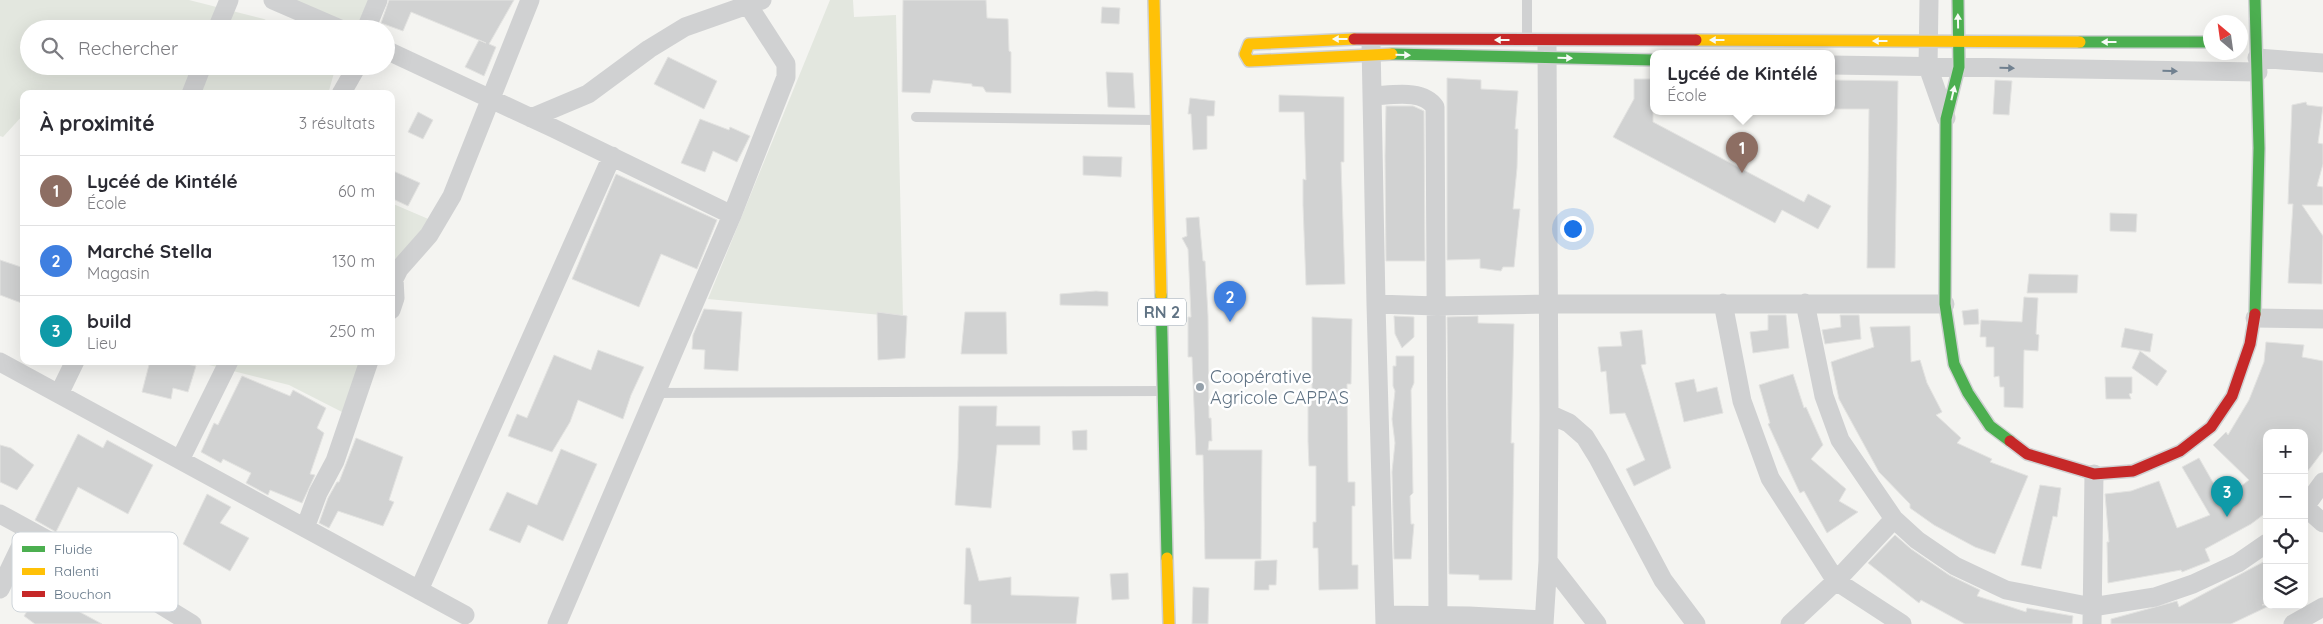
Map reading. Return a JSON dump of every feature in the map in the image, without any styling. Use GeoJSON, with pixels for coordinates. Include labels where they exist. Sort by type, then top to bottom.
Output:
{"type":"FeatureCollection","features":[{"type":"Feature","properties":{"kind":"main road","name":"RN 2"},"geometry":{"type":"LineString","coordinates":[[1154,0],[1169,624]]}},
{"type":"Feature","properties":{"kind":"main road"},"geometry":{"type":"LineString","coordinates":[[1958,0],[1959,67],[1946,119],[1945,304],[1954,364],[1968,393],[1990,426],[2026,454],[2094,474],[2133,471],[2180,451],[2211,427],[2232,396],[2250,344],[2255,318],[2259,148],[2253,54],[2255,0]]}},
{"type":"Feature","properties":{"kind":"main road"},"geometry":{"type":"LineString","coordinates":[[1650,60],[1547,48],[1527,40],[1371,47],[1249,61],[1245,54],[1249,44],[1332,39],[1371,47],[1547,48],[1928,41],[2203,42]]}},
{"type":"Feature","properties":{"kind":"street"},"geometry":{"type":"LineString","coordinates":[[221,20],[229,0]]}},
{"type":"Feature","properties":{"kind":"street"},"geometry":{"type":"LineString","coordinates":[[272,0],[319,20]]}},
{"type":"Feature","properties":{"kind":"street"},"geometry":{"type":"LineString","coordinates":[[370,20],[378,0]]}},
{"type":"Feature","properties":{"kind":"street"},"geometry":{"type":"LineString","coordinates":[[395,276],[398,269],[429,235],[452,196],[530,0]]}},
{"type":"Feature","properties":{"kind":"street"},"geometry":{"type":"LineString","coordinates":[[1929,0],[1928,68],[1946,119]]}},
{"type":"Feature","properties":{"kind":"street"},"geometry":{"type":"LineString","coordinates":[[531,118],[588,94],[649,49],[685,27],[755,2],[786,64],[786,77],[732,215],[557,624]]}},
{"type":"Feature","properties":{"kind":"street"},"geometry":{"type":"LineString","coordinates":[[1371,47],[1374,96],[1376,304],[1385,620],[1438,616],[1469,620],[1544,622],[1548,561],[1549,414],[1547,48]]}},
{"type":"Feature","properties":{"kind":"street"},"geometry":{"type":"LineString","coordinates":[[395,54],[612,156],[732,215]]}},
{"type":"Feature","properties":{"kind":"street"},"geometry":{"type":"LineString","coordinates":[[1835,65],[1928,68],[2253,54],[2323,63]]}},
{"type":"Feature","properties":{"kind":"street"},"geometry":{"type":"LineString","coordinates":[[193,90],[198,75]]}},
{"type":"Feature","properties":{"kind":"street"},"geometry":{"type":"LineString","coordinates":[[343,90],[352,75]]}},
{"type":"Feature","properties":{"kind":"street"},"geometry":{"type":"LineString","coordinates":[[1374,96],[1418,95],[1431,101],[1435,107],[1438,616]]}},
{"type":"Feature","properties":{"kind":"street"},"geometry":{"type":"LineString","coordinates":[[419,590],[612,156]]}},
{"type":"Feature","properties":{"kind":"street"},"geometry":{"type":"LineString","coordinates":[[1805,303],[1824,396],[1840,440],[1894,519],[1917,540],[1955,566],[2006,590],[2092,615],[2193,584],[2238,563],[2263,546]]}},
{"type":"Feature","properties":{"kind":"street"},"geometry":{"type":"LineString","coordinates":[[1376,304],[1437,306],[1547,304],[1945,304]]}},
{"type":"Feature","properties":{"kind":"street"},"geometry":{"type":"LineString","coordinates":[[1723,304],[1742,401],[1770,478],[1836,580],[1902,624]]}},
{"type":"Feature","properties":{"kind":"street"},"geometry":{"type":"LineString","coordinates":[[2255,318],[2323,319]]}},
{"type":"Feature","properties":{"kind":"street"},"geometry":{"type":"LineString","coordinates":[[0,362],[465,615]]}},
{"type":"Feature","properties":{"kind":"street"},"geometry":{"type":"LineString","coordinates":[[59,394],[73,365]]}},
{"type":"Feature","properties":{"kind":"street"},"geometry":{"type":"LineString","coordinates":[[180,460],[227,365]]}},
{"type":"Feature","properties":{"kind":"street"},"geometry":{"type":"LineString","coordinates":[[305,528],[318,493],[335,461],[369,365]]}},
{"type":"Feature","properties":{"kind":"street"},"geometry":{"type":"LineString","coordinates":[[1549,414],[1569,423],[1585,437],[1663,580],[1696,624]]}},
{"type":"Feature","properties":{"kind":"street"},"geometry":{"type":"LineString","coordinates":[[2092,615],[2094,474]]}},
{"type":"Feature","properties":{"kind":"street"},"geometry":{"type":"LineString","coordinates":[[2308,503],[2323,482]]}},
{"type":"Feature","properties":{"kind":"street"},"geometry":{"type":"LineString","coordinates":[[2308,510],[2323,523]]}},
{"type":"Feature","properties":{"kind":"street"},"geometry":{"type":"LineString","coordinates":[[0,514],[28,531]]}},
{"type":"Feature","properties":{"kind":"street"},"geometry":{"type":"LineString","coordinates":[[1790,624],[1836,580],[1894,519]]}},
{"type":"Feature","properties":{"kind":"street"},"geometry":{"type":"LineString","coordinates":[[1548,561],[1597,624]]}},
{"type":"Feature","properties":{"kind":"street"},"geometry":{"type":"LineString","coordinates":[[0,590],[12,565]]}},
{"type":"Feature","properties":{"kind":"street"},"geometry":{"type":"LineString","coordinates":[[2293,624],[2323,607]]}},
{"type":"Feature","properties":{"kind":"street"},"geometry":{"type":"LineString","coordinates":[[172,612],[192,624]]}},
{"type":"Feature","properties":{"kind":"lane"},"geometry":{"type":"LineString","coordinates":[[1527,0],[1527,40]]}},
{"type":"Feature","properties":{"kind":"lane"},"geometry":{"type":"LineString","coordinates":[[916,117],[1157,120]]}},
{"type":"Feature","properties":{"kind":"lane"},"geometry":{"type":"LineString","coordinates":[[656,393],[1164,391]]}},
{"type":"Feature","properties":{"kind":"shaded area"},"geometry":{"type":"Polygon","coordinates":[[[0,0],[189,0],[266,20],[20,20],[20,75],[333,75],[329,90],[20,90],[20,118],[3,137],[0,136],[0,0]]]}},
{"type":"Feature","properties":{"kind":"shaded area"},"geometry":{"type":"Polygon","coordinates":[[[292,0],[374,0],[367,20],[332,20],[292,0]]]}},
{"type":"Feature","properties":{"kind":"shaded area"},"geometry":{"type":"Polygon","coordinates":[[[830,0],[853,0],[854,17],[896,15],[903,317],[708,299],[830,0]]]}},
{"type":"Feature","properties":{"kind":"shaded area"},"geometry":{"type":"Polygon","coordinates":[[[395,205],[433,221],[395,264],[395,205]]]}},
{"type":"Feature","properties":{"kind":"shaded area"},"geometry":{"type":"Polygon","coordinates":[[[209,365],[363,365],[344,413],[289,385],[209,365]]]}},
{"type":"Feature","properties":{"kind":"building"},"geometry":{"type":"Polygon","coordinates":[[[389,0],[514,0],[489,44],[496,47],[484,76],[465,67],[479,40],[411,12],[403,31],[395,28],[395,20],[382,20],[389,0]]]}},
{"type":"Feature","properties":{"kind":"building"},"geometry":{"type":"Polygon","coordinates":[[[903,0],[986,0],[987,18],[1008,19],[1009,51],[1011,52],[1011,93],[986,92],[983,87],[972,86],[972,84],[933,80],[930,93],[902,92],[903,0]]]}},
{"type":"Feature","properties":{"kind":"building"},"geometry":{"type":"Polygon","coordinates":[[[1102,7],[1120,8],[1119,24],[1101,23],[1102,7]]]}},
{"type":"Feature","properties":{"kind":"building"},"geometry":{"type":"Polygon","coordinates":[[[668,57],[717,81],[704,109],[654,84],[668,57]]]}},
{"type":"Feature","properties":{"kind":"building"},"geometry":{"type":"Polygon","coordinates":[[[1106,72],[1133,73],[1135,108],[1108,107],[1106,72]]]}},
{"type":"Feature","properties":{"kind":"building"},"geometry":{"type":"Polygon","coordinates":[[[1447,78],[1481,80],[1481,89],[1518,91],[1515,129],[1518,129],[1517,168],[1513,209],[1520,209],[1514,267],[1503,267],[1501,271],[1480,268],[1480,259],[1447,260],[1447,78]]]}},
{"type":"Feature","properties":{"kind":"building"},"geometry":{"type":"Polygon","coordinates":[[[1634,79],[1650,79],[1650,115],[1653,115],[1653,122],[1804,202],[1808,194],[1831,206],[1818,229],[1782,210],[1775,223],[1613,137],[1634,99],[1634,79]]]}},
{"type":"Feature","properties":{"kind":"building"},"geometry":{"type":"Polygon","coordinates":[[[1835,80],[1898,81],[1895,268],[1867,268],[1869,109],[1835,109],[1835,80]]]}},
{"type":"Feature","properties":{"kind":"building"},"geometry":{"type":"Polygon","coordinates":[[[1995,80],[2012,81],[2009,115],[1993,114],[1995,80]]]}},
{"type":"Feature","properties":{"kind":"building"},"geometry":{"type":"Polygon","coordinates":[[[1279,95],[1344,97],[1344,162],[1341,162],[1345,284],[1306,285],[1303,205],[1303,179],[1306,180],[1304,112],[1279,112],[1279,95]]]}},
{"type":"Feature","properties":{"kind":"building"},"geometry":{"type":"Polygon","coordinates":[[[1190,98],[1215,101],[1214,116],[1207,116],[1207,149],[1193,150],[1191,114],[1188,114],[1190,98]]]}},
{"type":"Feature","properties":{"kind":"building"},"geometry":{"type":"Polygon","coordinates":[[[2306,102],[2307,105],[2323,107],[2318,143],[2323,144],[2323,164],[2317,186],[2323,187],[2323,205],[2302,205],[2323,236],[2322,284],[2288,283],[2293,204],[2288,204],[2292,105],[2306,102]]]}},
{"type":"Feature","properties":{"kind":"building"},"geometry":{"type":"Polygon","coordinates":[[[1386,106],[1413,106],[1424,111],[1425,261],[1386,261],[1386,106]]]}},
{"type":"Feature","properties":{"kind":"building"},"geometry":{"type":"Polygon","coordinates":[[[418,112],[433,120],[423,139],[408,132],[418,112]]]}},
{"type":"Feature","properties":{"kind":"building"},"geometry":{"type":"Polygon","coordinates":[[[700,119],[729,130],[730,127],[750,136],[737,162],[713,151],[705,172],[681,163],[700,119]]]}},
{"type":"Feature","properties":{"kind":"building"},"geometry":{"type":"Polygon","coordinates":[[[1083,156],[1122,157],[1121,177],[1083,175],[1083,156]]]}},
{"type":"Feature","properties":{"kind":"building"},"geometry":{"type":"Polygon","coordinates":[[[395,172],[420,183],[408,206],[395,200],[395,172]]]}},
{"type":"Feature","properties":{"kind":"building"},"geometry":{"type":"Polygon","coordinates":[[[616,174],[717,220],[697,269],[661,254],[639,307],[572,279],[616,174]]]}},
{"type":"Feature","properties":{"kind":"building"},"geometry":{"type":"Polygon","coordinates":[[[2110,213],[2137,214],[2136,232],[2110,231],[2110,213]]]}},
{"type":"Feature","properties":{"kind":"building"},"geometry":{"type":"Polygon","coordinates":[[[1199,217],[1203,261],[1205,261],[1208,316],[1209,418],[1211,418],[1212,441],[1209,441],[1208,450],[1262,450],[1261,559],[1205,559],[1203,455],[1196,455],[1192,357],[1188,357],[1188,317],[1191,317],[1188,249],[1182,238],[1187,236],[1186,218],[1199,217]]]}},
{"type":"Feature","properties":{"kind":"building"},"geometry":{"type":"Polygon","coordinates":[[[0,260],[20,267],[20,302],[0,295],[0,260]]]}},
{"type":"Feature","properties":{"kind":"building"},"geometry":{"type":"Polygon","coordinates":[[[2029,274],[2078,275],[2077,293],[2027,293],[2029,274]]]}},
{"type":"Feature","properties":{"kind":"building"},"geometry":{"type":"Polygon","coordinates":[[[1108,292],[1108,306],[1060,305],[1060,294],[1108,292]]]}},
{"type":"Feature","properties":{"kind":"building"},"geometry":{"type":"Polygon","coordinates":[[[2024,297],[2038,298],[2036,334],[2039,335],[2038,351],[2024,350],[2023,408],[2004,407],[2004,387],[2000,387],[1999,376],[1994,377],[1994,347],[1986,347],[1986,337],[1980,337],[1981,320],[2022,322],[2024,297]]]}},
{"type":"Feature","properties":{"kind":"building"},"geometry":{"type":"Polygon","coordinates":[[[704,309],[742,312],[738,371],[704,369],[705,350],[692,349],[693,335],[704,309]]]}},
{"type":"Feature","properties":{"kind":"building"},"geometry":{"type":"Polygon","coordinates":[[[1978,309],[1979,324],[1964,325],[1962,311],[1978,309]]]}},
{"type":"Feature","properties":{"kind":"building"},"geometry":{"type":"Polygon","coordinates":[[[877,312],[907,316],[905,358],[878,360],[877,312]]]}},
{"type":"Feature","properties":{"kind":"building"},"geometry":{"type":"Polygon","coordinates":[[[965,312],[1006,312],[1007,354],[961,354],[965,312]]]}},
{"type":"Feature","properties":{"kind":"building"},"geometry":{"type":"Polygon","coordinates":[[[1768,315],[1786,315],[1789,348],[1753,353],[1750,332],[1768,330],[1768,315]]]}},
{"type":"Feature","properties":{"kind":"building"},"geometry":{"type":"Polygon","coordinates":[[[1840,315],[1859,315],[1861,339],[1825,344],[1822,330],[1841,327],[1840,315]]]}},
{"type":"Feature","properties":{"kind":"building"},"geometry":{"type":"Polygon","coordinates":[[[1394,316],[1414,317],[1414,337],[1402,348],[1395,334],[1394,316]]]}},
{"type":"Feature","properties":{"kind":"building"},"geometry":{"type":"Polygon","coordinates":[[[1478,316],[1478,323],[1514,324],[1511,443],[1514,443],[1512,580],[1479,580],[1479,575],[1449,574],[1447,317],[1478,316]]]}},
{"type":"Feature","properties":{"kind":"building"},"geometry":{"type":"Polygon","coordinates":[[[1312,317],[1352,319],[1351,384],[1347,384],[1348,482],[1355,482],[1355,506],[1352,506],[1352,565],[1358,565],[1358,589],[1319,590],[1318,548],[1313,548],[1313,522],[1316,522],[1316,466],[1309,466],[1308,441],[1308,399],[1312,399],[1312,317]]]}},
{"type":"Feature","properties":{"kind":"building"},"geometry":{"type":"Polygon","coordinates":[[[1910,326],[1911,362],[1920,360],[1927,383],[1942,412],[1936,415],[1961,438],[1957,443],[1992,459],[1990,462],[2028,476],[1995,554],[1975,547],[1934,525],[1910,508],[1910,504],[1879,472],[1839,399],[1831,362],[1874,347],[1870,327],[1910,326]]]}},
{"type":"Feature","properties":{"kind":"building"},"geometry":{"type":"Polygon","coordinates":[[[2125,328],[2153,334],[2150,352],[2121,347],[2125,328]]]}},
{"type":"Feature","properties":{"kind":"building"},"geometry":{"type":"Polygon","coordinates":[[[1642,330],[1646,364],[1641,365],[1671,468],[1634,486],[1626,469],[1645,460],[1625,413],[1610,414],[1606,371],[1601,372],[1598,347],[1622,346],[1620,332],[1642,330]]]}},
{"type":"Feature","properties":{"kind":"building"},"geometry":{"type":"Polygon","coordinates":[[[2266,342],[2304,345],[2302,357],[2323,361],[2323,451],[2308,471],[2308,429],[2263,429],[2263,515],[2251,524],[2205,549],[2210,561],[2182,572],[2181,570],[2108,583],[2107,542],[2109,542],[2105,494],[2131,491],[2159,481],[2177,528],[2210,515],[2182,467],[2199,458],[2223,500],[2249,480],[2213,445],[2226,432],[2228,435],[2249,400],[2264,362],[2266,342]]]}},
{"type":"Feature","properties":{"kind":"building"},"geometry":{"type":"Polygon","coordinates":[[[598,350],[644,367],[631,395],[623,419],[578,400],[570,422],[552,452],[508,436],[517,414],[527,418],[554,355],[591,370],[598,350]]]}},
{"type":"Feature","properties":{"kind":"building"},"geometry":{"type":"Polygon","coordinates":[[[2140,351],[2167,371],[2157,386],[2132,368],[2140,351]]]}},
{"type":"Feature","properties":{"kind":"building"},"geometry":{"type":"Polygon","coordinates":[[[1396,356],[1414,356],[1414,383],[1411,390],[1413,493],[1410,496],[1411,524],[1414,524],[1411,559],[1394,559],[1392,472],[1395,443],[1392,419],[1395,391],[1393,386],[1393,366],[1396,366],[1396,356]]]}},
{"type":"Feature","properties":{"kind":"building"},"geometry":{"type":"Polygon","coordinates":[[[149,365],[196,366],[188,392],[173,388],[171,399],[142,392],[149,365]]]}},
{"type":"Feature","properties":{"kind":"building"},"geometry":{"type":"Polygon","coordinates":[[[1793,374],[1804,408],[1806,407],[1823,445],[1811,459],[1846,489],[1839,501],[1858,512],[1827,533],[1804,491],[1800,493],[1784,459],[1768,424],[1770,423],[1759,385],[1793,374]]]}},
{"type":"Feature","properties":{"kind":"building"},"geometry":{"type":"Polygon","coordinates":[[[242,376],[290,396],[293,390],[326,408],[317,428],[324,433],[310,474],[315,475],[302,503],[270,490],[268,495],[246,483],[251,473],[223,459],[221,463],[201,452],[214,423],[218,425],[242,376]]]}},
{"type":"Feature","properties":{"kind":"building"},"geometry":{"type":"Polygon","coordinates":[[[2105,377],[2132,377],[2132,393],[2129,394],[2131,399],[2106,399],[2105,377]]]}},
{"type":"Feature","properties":{"kind":"building"},"geometry":{"type":"Polygon","coordinates":[[[1694,379],[1697,392],[1717,387],[1723,413],[1684,422],[1675,383],[1694,379]]]}},
{"type":"Feature","properties":{"kind":"building"},"geometry":{"type":"Polygon","coordinates":[[[959,406],[997,406],[996,426],[1040,426],[1040,445],[997,445],[991,508],[955,505],[959,406]]]}},
{"type":"Feature","properties":{"kind":"building"},"geometry":{"type":"Polygon","coordinates":[[[1087,430],[1087,450],[1073,450],[1072,431],[1087,430]]]}},
{"type":"Feature","properties":{"kind":"building"},"geometry":{"type":"Polygon","coordinates":[[[78,434],[103,448],[107,440],[153,465],[128,514],[78,487],[56,532],[35,520],[78,434]]]}},
{"type":"Feature","properties":{"kind":"building"},"geometry":{"type":"Polygon","coordinates":[[[356,438],[403,457],[389,500],[394,502],[383,526],[338,511],[329,528],[319,523],[328,498],[337,482],[339,482],[356,438]]]}},
{"type":"Feature","properties":{"kind":"building"},"geometry":{"type":"Polygon","coordinates":[[[0,445],[11,448],[34,465],[17,490],[0,482],[0,445]]]}},
{"type":"Feature","properties":{"kind":"building"},"geometry":{"type":"Polygon","coordinates":[[[561,449],[597,464],[563,541],[528,525],[520,543],[489,530],[507,492],[537,505],[561,449]]]}},
{"type":"Feature","properties":{"kind":"building"},"geometry":{"type":"Polygon","coordinates":[[[2040,485],[2061,488],[2057,517],[2053,516],[2041,569],[2021,565],[2040,485]]]}},
{"type":"Feature","properties":{"kind":"building"},"geometry":{"type":"Polygon","coordinates":[[[207,494],[231,507],[220,523],[249,538],[230,571],[183,544],[207,494]]]}},
{"type":"Feature","properties":{"kind":"building"},"geometry":{"type":"Polygon","coordinates":[[[1895,535],[1911,549],[1949,575],[1980,590],[1977,596],[2026,612],[2027,608],[2073,616],[2072,624],[1965,624],[1921,600],[1919,603],[1868,563],[1895,535]]]}},
{"type":"Feature","properties":{"kind":"building"},"geometry":{"type":"Polygon","coordinates":[[[966,548],[970,548],[979,581],[1011,577],[1011,595],[1079,597],[1076,624],[971,624],[971,605],[964,604],[966,548]]]}},
{"type":"Feature","properties":{"kind":"building"},"geometry":{"type":"Polygon","coordinates":[[[1277,560],[1276,585],[1269,585],[1269,590],[1254,590],[1255,561],[1277,560]]]}},
{"type":"Feature","properties":{"kind":"building"},"geometry":{"type":"Polygon","coordinates":[[[2263,562],[2263,609],[2231,624],[2111,624],[2111,619],[2177,601],[2179,607],[2263,562]]]}},
{"type":"Feature","properties":{"kind":"building"},"geometry":{"type":"Polygon","coordinates":[[[1128,573],[1129,599],[1112,600],[1110,574],[1128,573]]]}},
{"type":"Feature","properties":{"kind":"building"},"geometry":{"type":"Polygon","coordinates":[[[1193,587],[1209,588],[1208,624],[1192,624],[1193,587]]]}},
{"type":"Feature","properties":{"kind":"building"},"geometry":{"type":"Polygon","coordinates":[[[27,612],[80,612],[102,624],[35,624],[24,616],[27,612]]]}},
{"type":"Feature","properties":{"kind":"traffic: fast"},"geometry":{"type":"LineString","coordinates":[[1958,0],[1959,67],[1946,119],[1945,304],[1954,364],[1968,393],[1990,426],[2010,441]]}},
{"type":"Feature","properties":{"kind":"traffic: fast"},"geometry":{"type":"LineString","coordinates":[[2255,0],[2259,148],[2255,314]]}},
{"type":"Feature","properties":{"kind":"traffic: fast"},"geometry":{"type":"LineString","coordinates":[[2080,42],[2203,42]]}},
{"type":"Feature","properties":{"kind":"traffic: fast"},"geometry":{"type":"LineString","coordinates":[[1392,54],[1650,60]]}},
{"type":"Feature","properties":{"kind":"traffic: fast"},"geometry":{"type":"LineString","coordinates":[[1161,295],[1167,558]]}},
{"type":"Feature","properties":{"kind":"traffic: slow"},"geometry":{"type":"LineString","coordinates":[[1154,0],[1161,295]]}},
{"type":"Feature","properties":{"kind":"traffic: slow"},"geometry":{"type":"LineString","coordinates":[[1354,39],[1249,44],[1245,54],[1249,61],[1392,54]]}},
{"type":"Feature","properties":{"kind":"traffic: slow"},"geometry":{"type":"LineString","coordinates":[[1696,40],[2080,42]]}},
{"type":"Feature","properties":{"kind":"traffic: slow"},"geometry":{"type":"LineString","coordinates":[[1167,558],[1169,624]]}},
{"type":"Feature","properties":{"kind":"traffic: jam"},"geometry":{"type":"LineString","coordinates":[[1354,39],[1696,40]]}},
{"type":"Feature","properties":{"kind":"traffic: jam"},"geometry":{"type":"LineString","coordinates":[[2010,441],[2027,454],[2094,474],[2133,471],[2180,451],[2211,427],[2232,396],[2250,344],[2255,314]]}},
{"type":"Feature","properties":{"kind":"place","name":"Lycéé de Kintélé"},"geometry":{"type":"Point","coordinates":[1742,173]}},
{"type":"Feature","properties":{"kind":"place","name":"Marché Stella"},"geometry":{"type":"Point","coordinates":[1230,322]}},
{"type":"Feature","properties":{"kind":"place","name":"Coopérative Agricole CAPPAS"},"geometry":{"type":"Point","coordinates":[1200,387]}},
{"type":"Feature","properties":{"kind":"place","name":"build"},"geometry":{"type":"Point","coordinates":[2227,517]}}]}
